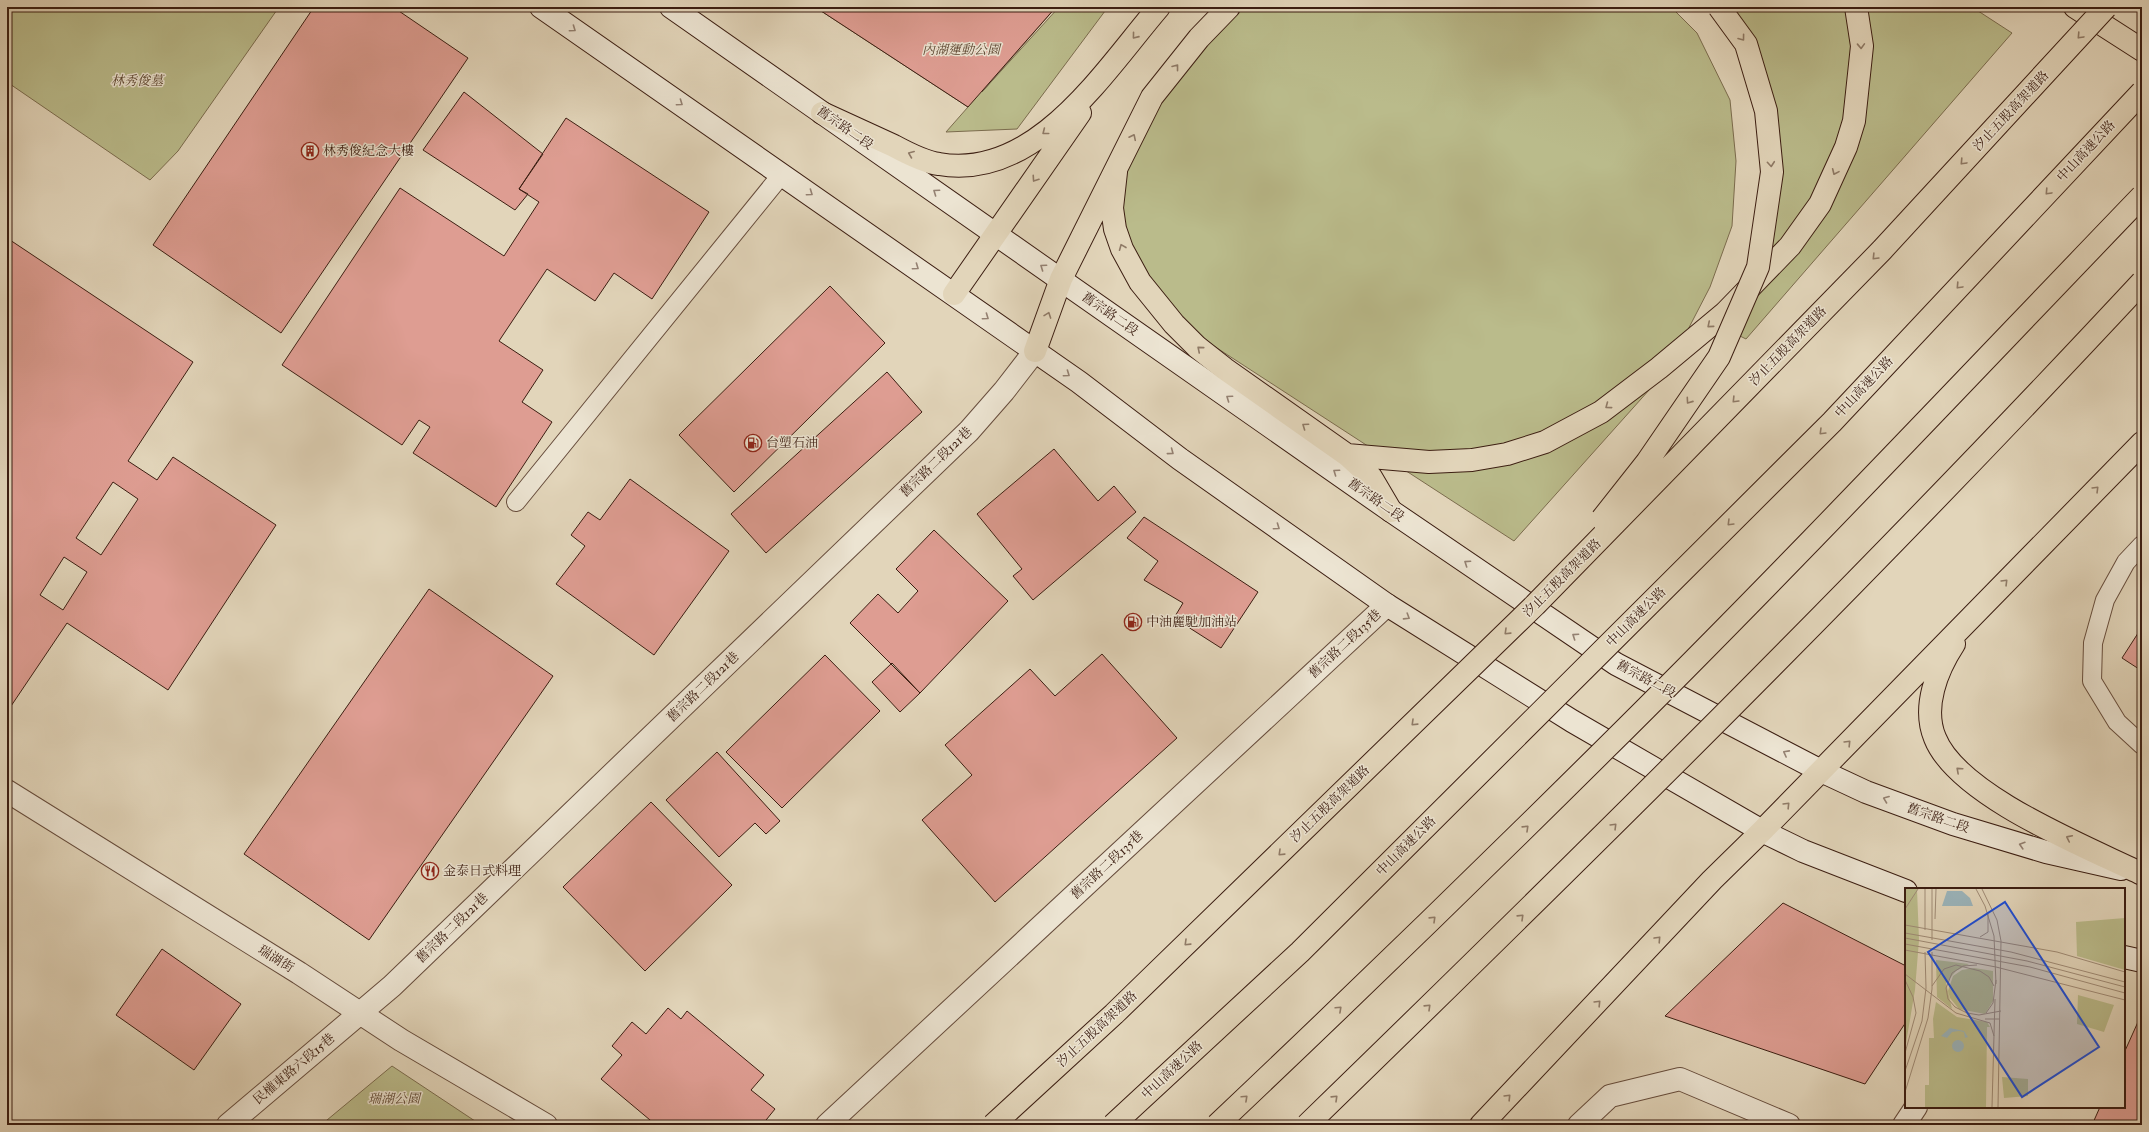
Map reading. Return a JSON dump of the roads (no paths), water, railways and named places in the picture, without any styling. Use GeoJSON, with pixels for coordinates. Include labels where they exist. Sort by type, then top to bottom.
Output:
{"type":"FeatureCollection","features":[{"type":"Feature","properties":{"kind":"highway"},"geometry":{"type":"LineString","coordinates":[[822,113],[908,153],[938,164],[965,166],[994,162],[1023,148],[1046,132],[1078,103],[1160,7]]}},
{"type":"Feature","properties":{"kind":"highway"},"geometry":{"type":"LineString","coordinates":[[1035,351],[1061,279],[1116,172],[1152,97],[1199,38],[1229,7]]}},
{"type":"Feature","properties":{"kind":"highway"},"geometry":{"type":"LineString","coordinates":[[1535,605],[1647,462],[1719,357],[1758,267],[1772,172],[1766,111],[1746,44],[1719,7]]}},
{"type":"Feature","properties":{"kind":"highway"},"geometry":{"type":"LineString","coordinates":[[1347,455],[1429,462],[1472,460],[1507,454],[1545,442],[1601,412],[1659,368],[1725,313],[1790,246],[1820,204],[1846,147],[1854,121],[1862,46],[1856,7]]}},
{"type":"Feature","properties":{"kind":"highway"},"geometry":{"type":"LineString","coordinates":[[2075,7],[2142,50]]}},
{"type":"Feature","properties":{"kind":"highway","name":"汐止五股高架道路"},"geometry":{"type":"LineString","coordinates":[[993,1125],[1114,1014],[1535,605],[1882,250],[2106,7]]}},
{"type":"Feature","properties":{"kind":"highway"},"geometry":{"type":"LineString","coordinates":[[954,294],[997,234],[1112,65]]}},
{"type":"Feature","properties":{"kind":"highway","name":"中山高速公路"},"geometry":{"type":"LineString","coordinates":[[1113,1125],[1300,952],[1832,422],[2142,92]]}},
{"type":"Feature","properties":{"kind":"highway"},"geometry":{"type":"LineString","coordinates":[[1116,172],[1112,208],[1115,229],[1122,249],[1140,282],[1174,324],[1196,347],[1225,369],[1347,455],[1371,477],[1391,511]]}},
{"type":"Feature","properties":{"kind":"highway"},"geometry":{"type":"LineString","coordinates":[[1217,1125],[1386,965],[1607,747],[1868,482],[2142,196]]}},
{"type":"Feature","properties":{"kind":"highway"},"geometry":{"type":"LineString","coordinates":[[1306,1125],[1578,862],[1864,575],[2032,401],[2142,282]]}},
{"type":"Feature","properties":{"kind":"highway"},"geometry":{"type":"LineString","coordinates":[[1481,1125],[1712,880],[1762,831],[1977,609],[2142,443]]}},
{"type":"Feature","properties":{"kind":"highway"},"geometry":{"type":"LineString","coordinates":[[1977,609],[1947,655],[1934,685],[1929,715],[1935,738],[1950,762],[1979,788],[2022,815],[2142,874]]}},
{"type":"Feature","properties":{"kind":"main road"},"geometry":{"type":"LineString","coordinates":[[541,7],[1079,382],[1187,463],[1387,604],[1572,720],[1762,831],[1803,851],[1905,891]]}},
{"type":"Feature","properties":{"kind":"main road","name":"舊宗路二段"},"geometry":{"type":"LineString","coordinates":[[671,7],[1391,511],[1616,664],[1821,771],[1866,792],[1953,824],[2046,852],[2142,874]]}},
{"type":"Feature","properties":{"kind":"main road","name":"舊宗路二段121巷"},"geometry":{"type":"LineString","coordinates":[[360,1013],[392,986],[969,431],[1004,391],[1035,351]]}},
{"type":"Feature","properties":{"kind":"main road","name":"舊宗路二段135巷"},"geometry":{"type":"LineString","coordinates":[[827,1125],[1387,604]]}},
{"type":"Feature","properties":{"kind":"main road","name":"瑞湖街"},"geometry":{"type":"LineString","coordinates":[[7,791],[401,1040],[546,1125]]}},
{"type":"Feature","properties":{"kind":"main road"},"geometry":{"type":"LineString","coordinates":[[2125,957],[2142,961]]}},
{"type":"Feature","properties":{"kind":"main road","name":"民權東路六段15巷"},"geometry":{"type":"LineString","coordinates":[[228,1125],[360,1013]]}},
{"type":"Feature","properties":{"kind":"main road"},"geometry":{"type":"LineString","coordinates":[[1579,1125],[1610,1096],[1680,1079],[1789,1125]]}},
{"type":"Feature","properties":{"kind":"main road"},"geometry":{"type":"LineString","coordinates":[[1904,1125],[1915,1108]]}},
{"type":"Feature","properties":{"kind":"lane"},"geometry":{"type":"LineString","coordinates":[[516,502],[782,174]]}},
{"type":"Feature","properties":{"kind":"lane"},"geometry":{"type":"LineString","coordinates":[[2142,545],[2126,562],[2105,600],[2092,643],[2092,681],[2117,722],[2142,745]]}},
{"type":"Feature","properties":{"kind":"place","name":"林秀俊紀念大樓"},"geometry":{"type":"Point","coordinates":[310,151]}},
{"type":"Feature","properties":{"kind":"place","name":"台塑石油"},"geometry":{"type":"Point","coordinates":[753,443]}},
{"type":"Feature","properties":{"kind":"place","name":"中油麗馳加油站"},"geometry":{"type":"Point","coordinates":[1133,622]}},
{"type":"Feature","properties":{"kind":"place","name":"金泰日式料理"},"geometry":{"type":"Point","coordinates":[430,871]}},
{"type":"Feature","properties":{"kind":"park label","name":"內湖運動公園"},"geometry":{"type":"Point","coordinates":[961,50]}},
{"type":"Feature","properties":{"kind":"park label","name":"林秀俊墓"},"geometry":{"type":"Point","coordinates":[137,81]}},
{"type":"Feature","properties":{"kind":"park label","name":"瑞湖公園"},"geometry":{"type":"Point","coordinates":[394,1099]}}]}
